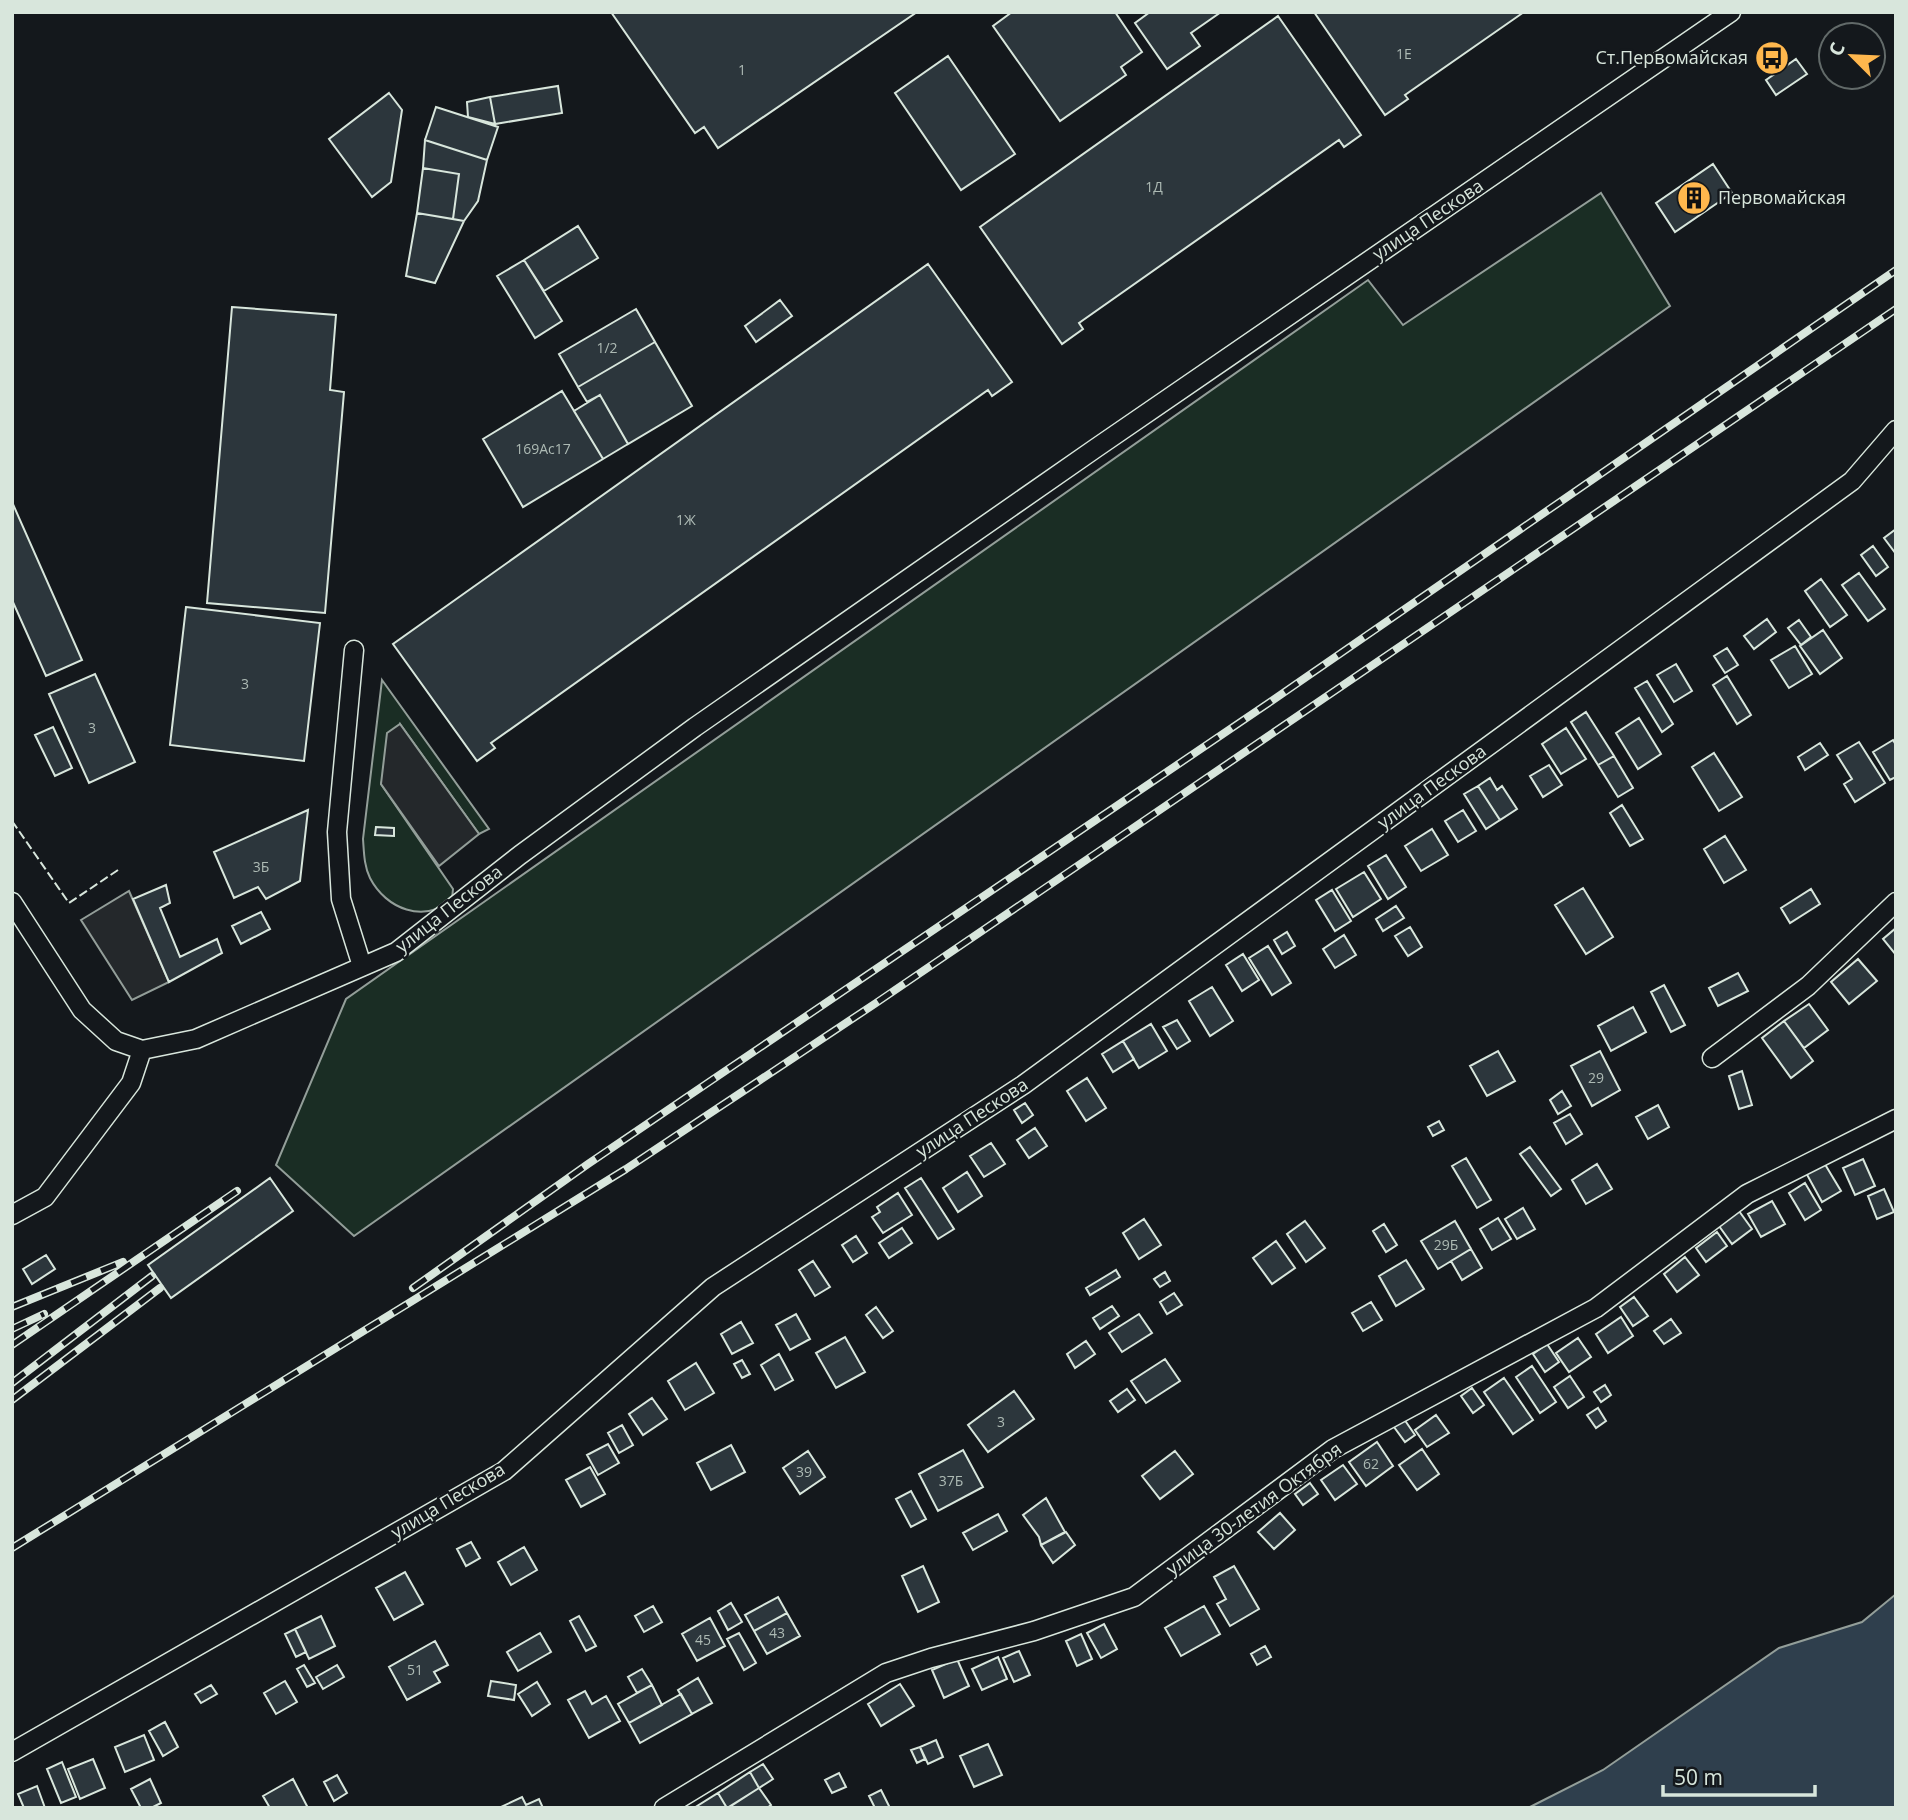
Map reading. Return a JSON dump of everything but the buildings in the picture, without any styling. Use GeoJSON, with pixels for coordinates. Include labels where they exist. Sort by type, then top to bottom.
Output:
{"type":"FeatureCollection","features":[{"type":"Feature","properties":{"kind":"street","name":"улица Пескова"},"geometry":{"type":"LineString","coordinates":[[142,1050],[196,1040],[396,952],[510,862],[707,719],[1731,12]]}},
{"type":"Feature","properties":{"kind":"street","name":"улица Пескова"},"geometry":{"type":"LineString","coordinates":[[12,1752],[504,1471],[713,1287],[1034,1077],[1852,481],[1896,430]]}},
{"type":"Feature","properties":{"kind":"street"},"geometry":{"type":"LineString","coordinates":[[354,650],[337,832],[341,899],[362,967]]}},
{"type":"Feature","properties":{"kind":"street"},"geometry":{"type":"LineString","coordinates":[[12,902],[82,1010],[116,1041],[142,1050],[131,1083],[45,1197],[12,1215]]}},
{"type":"Feature","properties":{"kind":"street"},"geometry":{"type":"LineString","coordinates":[[1712,1058],[1808,986],[1896,902]]}},
{"type":"Feature","properties":{"kind":"street","name":"улица 30-летия Октября"},"geometry":{"type":"LineString","coordinates":[[664,1808],[886,1673],[931,1658],[1034,1631],[1133,1597],[1333,1449],[1595,1308],[1747,1194],[1896,1119]]}},
{"type":"Feature","properties":{"kind":"green space"},"geometry":{"type":"Polygon","coordinates":[[[1601,193],[1670,306],[354,1236],[276,1165],[346,999],[1368,280],[1403,325],[1601,193]]]}},
{"type":"Feature","properties":{"kind":"green space"},"geometry":{"type":"Polygon","coordinates":[[[382,680],[489,829],[479,834],[400,724],[381,784],[453,889],[452,899],[430,911],[406,909],[386,898],[370,878],[365,864],[363,839],[382,680]]]}},
{"type":"Feature","properties":{"kind":"shaded area"},"geometry":{"type":"Polygon","coordinates":[[[400,724],[479,834],[439,866],[381,784],[387,733],[400,724]]]}},
{"type":"Feature","properties":{"kind":"shaded area"},"geometry":{"type":"Polygon","coordinates":[[[129,891],[169,982],[132,1000],[81,920],[129,891]]]}},
{"type":"Feature","properties":{"kind":"water"},"geometry":{"type":"Polygon","coordinates":[[[1896,1594],[1896,1808],[1528,1808],[1603,1770],[1779,1648],[1862,1622],[1896,1594]]]}},
{"type":"Feature","properties":{"kind":"railway"},"geometry":{"type":"LineString","coordinates":[[413,1288],[588,1164],[1273,700],[1896,270]]}},
{"type":"Feature","properties":{"kind":"railway"},"geometry":{"type":"LineString","coordinates":[[12,1548],[626,1169],[876,1003],[1896,309]]}},
{"type":"Feature","properties":{"kind":"railway"},"geometry":{"type":"LineString","coordinates":[[12,1345],[237,1191]]}},
{"type":"Feature","properties":{"kind":"railway"},"geometry":{"type":"LineString","coordinates":[[12,1307],[123,1262]]}},
{"type":"Feature","properties":{"kind":"railway"},"geometry":{"type":"LineString","coordinates":[[12,1383],[152,1276]]}},
{"type":"Feature","properties":{"kind":"railway"},"geometry":{"type":"LineString","coordinates":[[12,1400],[160,1288]]}},
{"type":"Feature","properties":{"kind":"railway"},"geometry":{"type":"LineString","coordinates":[[12,1329],[44,1314]]}},
{"type":"Feature","properties":{"kind":"fence"},"geometry":{"type":"LineString","coordinates":[[12,821],[69,903],[118,870]]}},
{"type":"Feature","properties":{"kind":"place","name":"Ст.Первомайская"},"geometry":{"type":"Point","coordinates":[1772,58]}},
{"type":"Feature","properties":{"kind":"place","name":"Первомайская"},"geometry":{"type":"Point","coordinates":[1694,198]}}]}
